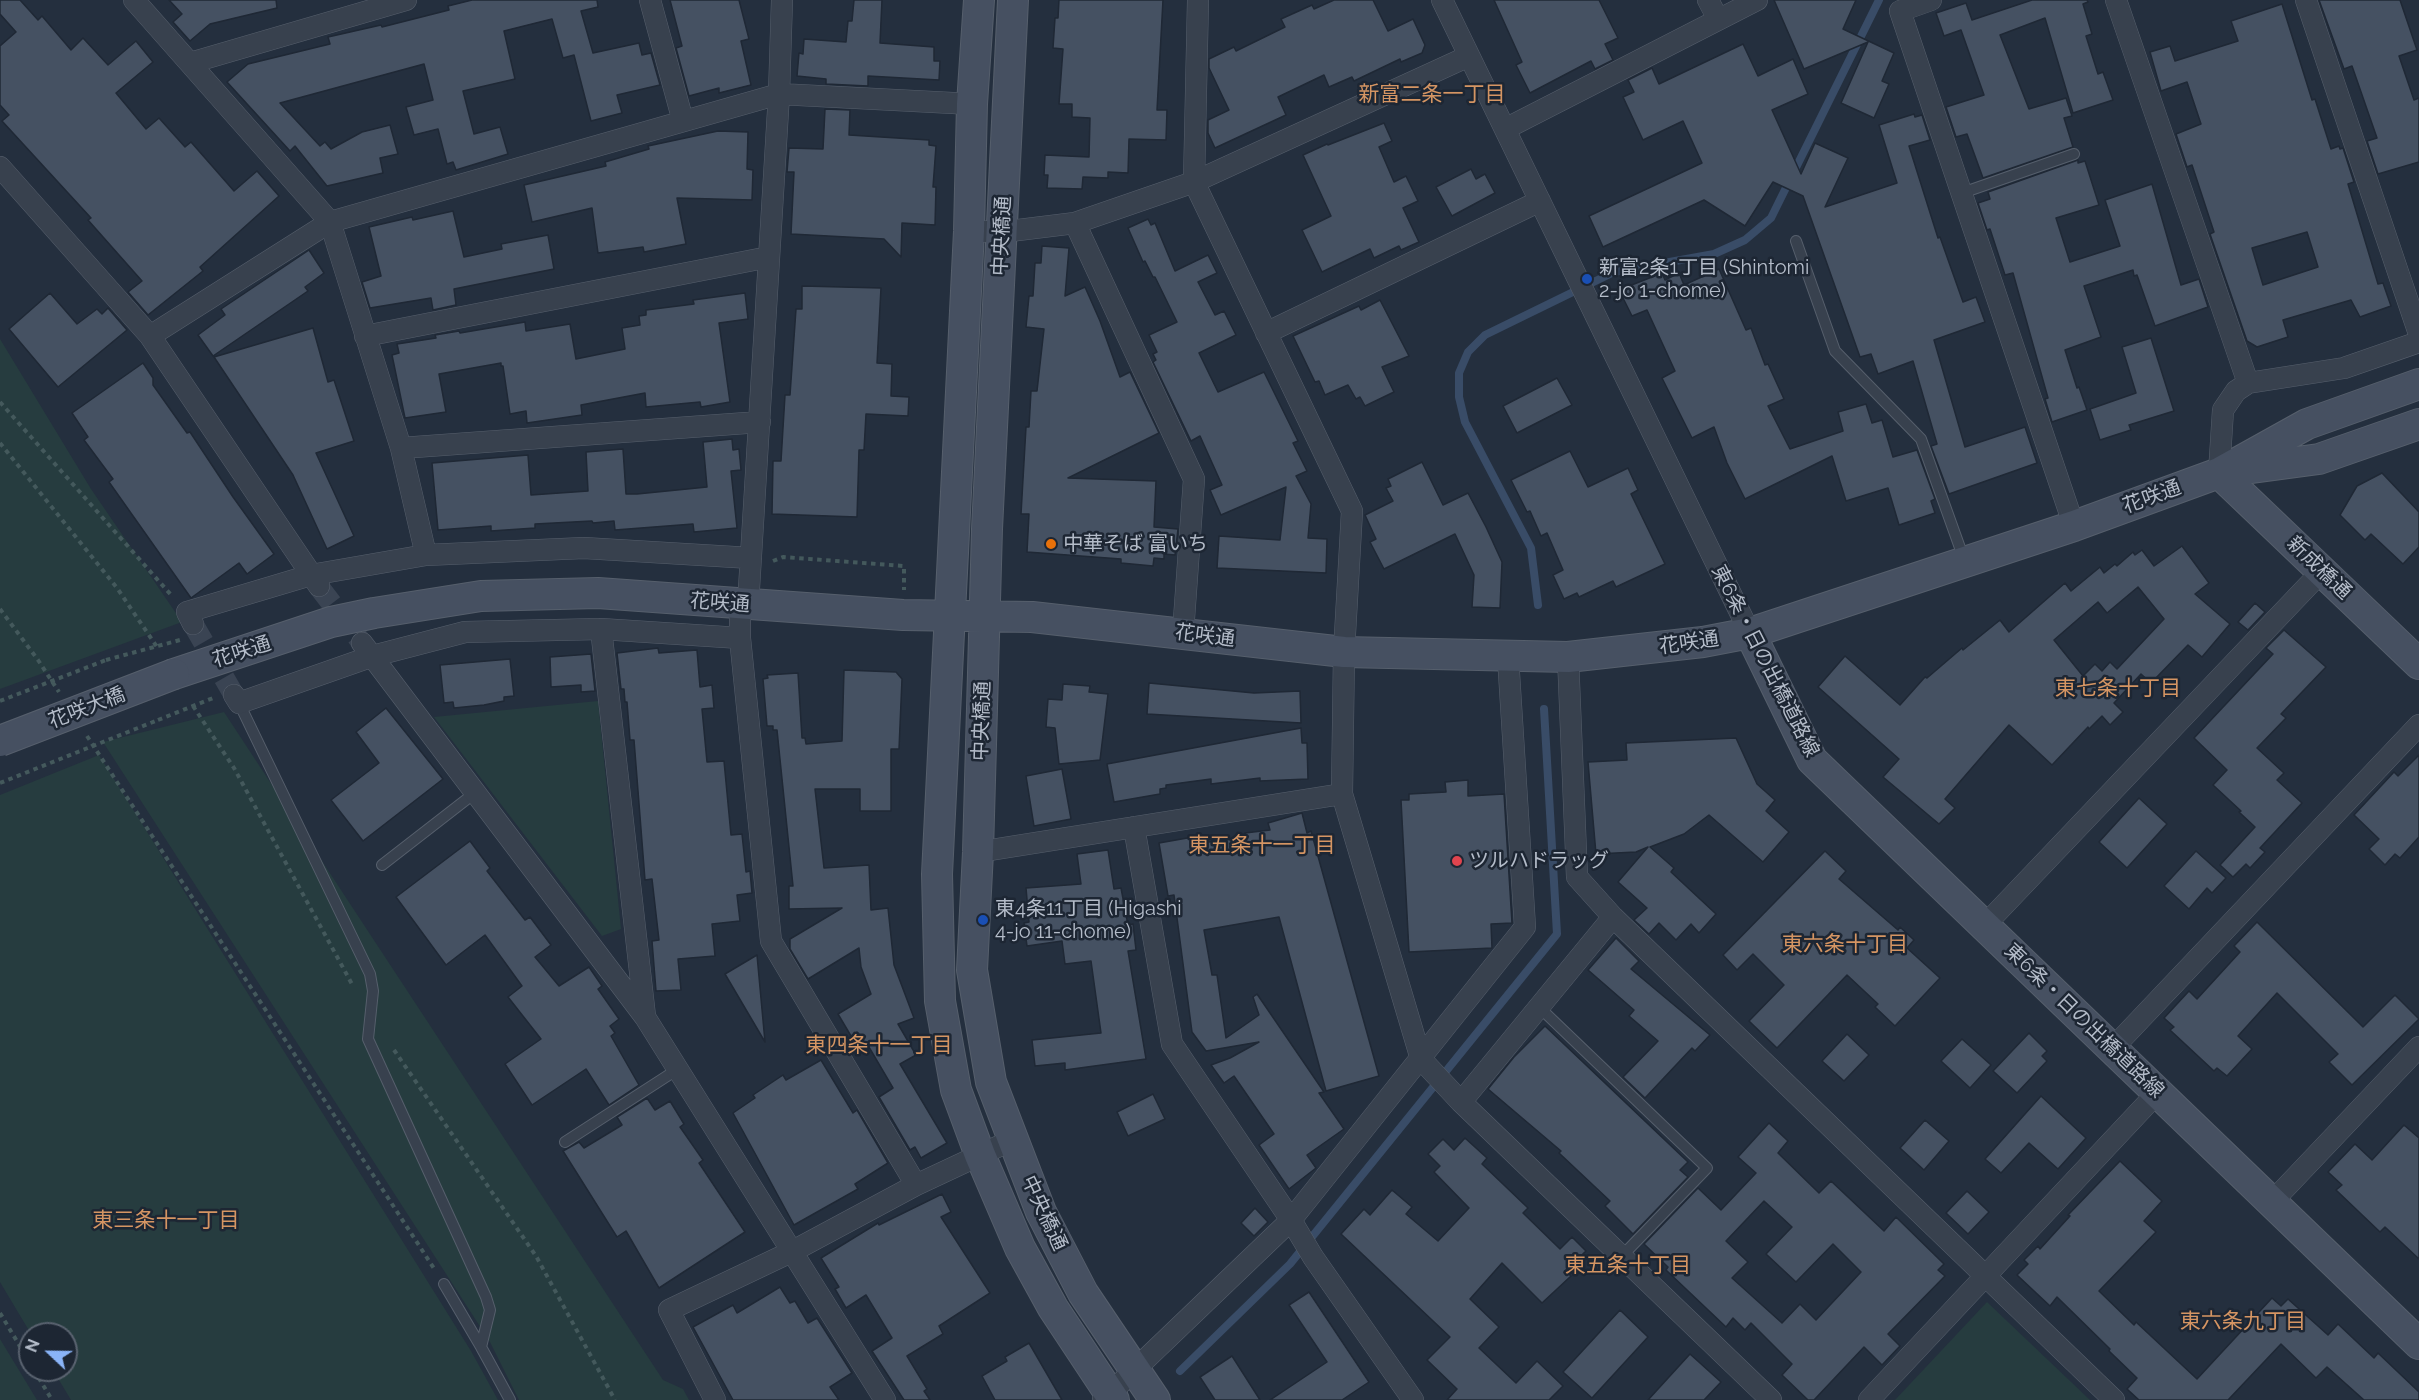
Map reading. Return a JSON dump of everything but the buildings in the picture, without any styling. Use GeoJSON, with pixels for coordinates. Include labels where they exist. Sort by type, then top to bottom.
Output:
{"type":"FeatureCollection","features":[{"type":"Feature","properties":{"kind":"street"},"geometry":{"type":"LineString","coordinates":[[134,0],[330,222],[401,448],[426,555]]}},
{"type":"Feature","properties":{"kind":"street"},"geometry":{"type":"LineString","coordinates":[[190,63],[406,0]]}},
{"type":"Feature","properties":{"kind":"street"},"geometry":{"type":"LineString","coordinates":[[650,0],[683,121]]}},
{"type":"Feature","properties":{"kind":"street"},"geometry":{"type":"LineString","coordinates":[[782,0],[779,93],[751,564],[740,638],[771,941],[916,1185]]}},
{"type":"Feature","properties":{"kind":"street","name":"中央橋通"},"geometry":{"type":"LineString","coordinates":[[979,0],[972,104],[969,231],[948,616],[937,874],[940,1001],[956,1090],[980,1155],[1020,1248],[1053,1308],[1109,1398]]}},
{"type":"Feature","properties":{"kind":"street","name":"中央橋通"},"geometry":{"type":"LineString","coordinates":[[1013,0],[987,529],[978,852],[972,970],[991,1082],[1041,1212],[1083,1293],[1155,1400]]}},
{"type":"Feature","properties":{"kind":"street"},"geometry":{"type":"LineString","coordinates":[[1198,0],[1194,182],[1352,511],[1344,652],[1342,794],[1426,1065],[1621,1257],[1771,1400]]}},
{"type":"Feature","properties":{"kind":"street","name":"東6条・日の出橋道路線"},"geometry":{"type":"LineString","coordinates":[[1442,0],[1812,760],[2114,1048],[2271,1203],[2419,1344]]}},
{"type":"Feature","properties":{"kind":"street"},"geometry":{"type":"LineString","coordinates":[[1708,0],[1718,20]]}},
{"type":"Feature","properties":{"kind":"street"},"geometry":{"type":"LineString","coordinates":[[1505,129],[1757,0]]}},
{"type":"Feature","properties":{"kind":"street"},"geometry":{"type":"LineString","coordinates":[[1931,0],[1898,5],[2074,526]]}},
{"type":"Feature","properties":{"kind":"street"},"geometry":{"type":"LineString","coordinates":[[2116,0],[2248,383]]}},
{"type":"Feature","properties":{"kind":"street"},"geometry":{"type":"LineString","coordinates":[[2306,0],[2419,334]]}},
{"type":"Feature","properties":{"kind":"street"},"geometry":{"type":"LineString","coordinates":[[969,231],[1002,232],[1075,222],[1194,182],[1469,56]]}},
{"type":"Feature","properties":{"kind":"street"},"geometry":{"type":"LineString","coordinates":[[150,336],[330,222],[779,93],[972,104]]}},
{"type":"Feature","properties":{"kind":"street"},"geometry":{"type":"LineString","coordinates":[[0,167],[150,336],[315,581]]}},
{"type":"Feature","properties":{"kind":"street"},"geometry":{"type":"LineString","coordinates":[[1266,333],[1540,201]]}},
{"type":"Feature","properties":{"kind":"street"},"geometry":{"type":"LineString","coordinates":[[1075,222],[1194,479],[1183,633]]}},
{"type":"Feature","properties":{"kind":"street"},"geometry":{"type":"LineString","coordinates":[[365,336],[769,257]]}},
{"type":"Feature","properties":{"kind":"street"},"geometry":{"type":"LineString","coordinates":[[2219,472],[2223,410],[2236,391],[2248,383],[2344,368],[2419,342]]}},
{"type":"Feature","properties":{"kind":"street","name":"花咲通"},"geometry":{"type":"LineString","coordinates":[[174,674],[331,622],[374,612],[481,596],[598,593],[903,615],[1032,617],[1344,652],[1568,657],[1703,642],[1750,633],[2074,526],[2219,472],[2307,424],[2419,384]]}},
{"type":"Feature","properties":{"kind":"street"},"geometry":{"type":"LineString","coordinates":[[401,448],[760,422]]}},
{"type":"Feature","properties":{"kind":"street","name":"花咲通"},"geometry":{"type":"LineString","coordinates":[[2219,472],[2319,459],[2419,424]]}},
{"type":"Feature","properties":{"kind":"street","name":"新成橋通"},"geometry":{"type":"LineString","coordinates":[[2219,472],[2419,664]]}},
{"type":"Feature","properties":{"kind":"street"},"geometry":{"type":"LineString","coordinates":[[190,618],[315,581],[426,555],[584,548],[751,564]]}},
{"type":"Feature","properties":{"kind":"street"},"geometry":{"type":"LineString","coordinates":[[1984,926],[2322,571]]}},
{"type":"Feature","properties":{"kind":"street"},"geometry":{"type":"LineString","coordinates":[[236,699],[367,650],[465,632],[601,629],[740,638]]}},
{"type":"Feature","properties":{"kind":"street"},"geometry":{"type":"LineString","coordinates":[[601,629],[645,1017]]}},
{"type":"Feature","properties":{"kind":"street"},"geometry":{"type":"LineString","coordinates":[[367,650],[645,1017],[885,1400]]}},
{"type":"Feature","properties":{"kind":"street"},"geometry":{"type":"LineString","coordinates":[[1109,1398],[1133,1369],[1296,1228],[1426,1065],[1525,927],[1508,657]]}},
{"type":"Feature","properties":{"kind":"street"},"geometry":{"type":"LineString","coordinates":[[1568,657],[1577,877],[1613,917],[2114,1400]]}},
{"type":"Feature","properties":{"kind":"street","name":"花咲大橋"},"geometry":{"type":"LineString","coordinates":[[0,741],[174,674]]}},
{"type":"Feature","properties":{"kind":"street"},"geometry":{"type":"LineString","coordinates":[[2114,1048],[2419,725]]}},
{"type":"Feature","properties":{"kind":"street"},"geometry":{"type":"LineString","coordinates":[[978,852],[1342,794]]}},
{"type":"Feature","properties":{"kind":"street"},"geometry":{"type":"LineString","coordinates":[[1134,827],[1172,1044],[1296,1228],[1313,1257],[1413,1400]]}},
{"type":"Feature","properties":{"kind":"street"},"geometry":{"type":"LineString","coordinates":[[1456,1096],[1539,1007],[1613,917]]}},
{"type":"Feature","properties":{"kind":"street"},"geometry":{"type":"LineString","coordinates":[[2271,1203],[2419,1047]]}},
{"type":"Feature","properties":{"kind":"street"},"geometry":{"type":"LineString","coordinates":[[1869,1400],[2158,1092]]}},
{"type":"Feature","properties":{"kind":"street"},"geometry":{"type":"LineString","coordinates":[[715,1400],[669,1310],[793,1251],[916,1185],[1012,1140]]}},
{"type":"Feature","properties":{"kind":"lane"},"geometry":{"type":"LineString","coordinates":[[1962,193],[2074,154]]}},
{"type":"Feature","properties":{"kind":"lane"},"geometry":{"type":"LineString","coordinates":[[1796,241],[1835,351],[1921,439],[1965,562]]}},
{"type":"Feature","properties":{"kind":"lane"},"geometry":{"type":"LineString","coordinates":[[236,699],[370,974],[373,991],[368,1031],[372,1048],[486,1296],[490,1310],[482,1347]]}},
{"type":"Feature","properties":{"kind":"lane"},"geometry":{"type":"LineString","coordinates":[[382,865],[476,792]]}},
{"type":"Feature","properties":{"kind":"lane"},"geometry":{"type":"LineString","coordinates":[[1539,1007],[1707,1168],[1621,1257]]}},
{"type":"Feature","properties":{"kind":"lane"},"geometry":{"type":"LineString","coordinates":[[565,1142],[678,1069]]}},
{"type":"Feature","properties":{"kind":"lane"},"geometry":{"type":"LineString","coordinates":[[444,1284],[482,1347],[510,1400]]}},
{"type":"Feature","properties":{"kind":"path"},"geometry":{"type":"LineString","coordinates":[[0,402],[190,618]]}},
{"type":"Feature","properties":{"kind":"path"},"geometry":{"type":"LineString","coordinates":[[0,443],[117,588],[157,646]]}},
{"type":"Feature","properties":{"kind":"path"},"geometry":{"type":"LineString","coordinates":[[751,564],[783,557],[904,566]]}},
{"type":"Feature","properties":{"kind":"path"},"geometry":{"type":"LineString","coordinates":[[0,609],[39,660],[63,698]]}},
{"type":"Feature","properties":{"kind":"path"},"geometry":{"type":"LineString","coordinates":[[0,701],[106,660]]}},
{"type":"Feature","properties":{"kind":"path"},"geometry":{"type":"LineString","coordinates":[[0,783],[208,700]]}},
{"type":"Feature","properties":{"kind":"path"},"geometry":{"type":"LineString","coordinates":[[193,706],[234,768],[369,1014],[536,1256],[615,1400]]}},
{"type":"Feature","properties":{"kind":"path"},"geometry":{"type":"LineString","coordinates":[[81,726],[444,1284]]}},
{"type":"Feature","properties":{"kind":"path"},"geometry":{"type":"LineString","coordinates":[[0,1312],[18,1343]]}},
{"type":"Feature","properties":{"kind":"path"},"geometry":{"type":"LineString","coordinates":[[41,1382],[52,1400]]}},
{"type":"Feature","properties":{"kind":"green space"},"geometry":{"type":"Polygon","coordinates":[[[0,339],[91,489],[182,622],[0,689],[0,339]]]}},
{"type":"Feature","properties":{"kind":"green space"},"geometry":{"type":"Polygon","coordinates":[[[598,701],[621,929],[602,936],[434,717],[598,701]]]}},
{"type":"Feature","properties":{"kind":"green space"},"geometry":{"type":"Polygon","coordinates":[[[224,712],[663,1380],[683,1389],[689,1400],[519,1400],[490,1342],[103,742],[224,712]]]}},
{"type":"Feature","properties":{"kind":"green space"},"geometry":{"type":"Polygon","coordinates":[[[99,755],[471,1351],[498,1400],[71,1400],[60,1382],[78,1382],[78,1322],[24,1322],[0,1282],[0,795],[99,755]]]}},
{"type":"Feature","properties":{"kind":"green space"},"geometry":{"type":"Polygon","coordinates":[[[1987,1302],[2090,1400],[1895,1400],[1987,1302]]]}},
{"type":"Feature","properties":{"kind":"green space"},"geometry":{"type":"Polygon","coordinates":[[[0,1339],[18,1369],[18,1382],[26,1382],[37,1400],[0,1400],[0,1339]]]}},
{"type":"Feature","properties":{"kind":"waterway"},"geometry":{"type":"LineString","coordinates":[[1538,605],[1531,548],[1465,422],[1459,397],[1459,373],[1468,352],[1485,335],[1614,272],[1714,254],[1745,240],[1771,218],[1879,0]]}},
{"type":"Feature","properties":{"kind":"waterway"},"geometry":{"type":"LineString","coordinates":[[1180,1371],[1290,1264],[1557,934],[1544,709]]}},
{"type":"Feature","properties":{"kind":"tunnel"},"geometry":{"type":"LineString","coordinates":[[319,587],[362,643]]}},
{"type":"Feature","properties":{"kind":"tunnel"},"geometry":{"type":"LineString","coordinates":[[193,624],[234,695]]}},
{"type":"Feature","properties":{"kind":"place","name":"新富2条1丁目 (Shintomi 2-jo 1-chome)"},"geometry":{"type":"Point","coordinates":[1587,279]}},
{"type":"Feature","properties":{"kind":"place","name":"中華そば 富いち"},"geometry":{"type":"Point","coordinates":[1051,544]}},
{"type":"Feature","properties":{"kind":"place","name":"ツルハドラッグ"},"geometry":{"type":"Point","coordinates":[1457,861]}},
{"type":"Feature","properties":{"kind":"place","name":"東4条11丁目 (Higashi 4-jo 11-chome)"},"geometry":{"type":"Point","coordinates":[983,920]}},
{"type":"Feature","properties":{"kind":"district","name":"新富二条一丁目"},"geometry":{"type":"Point","coordinates":[1432,95]}},
{"type":"Feature","properties":{"kind":"district","name":"東七条十丁目"},"geometry":{"type":"Point","coordinates":[2118,689]}},
{"type":"Feature","properties":{"kind":"district","name":"東五条十一丁目"},"geometry":{"type":"Point","coordinates":[1262,846]}},
{"type":"Feature","properties":{"kind":"district","name":"東六条十丁目"},"geometry":{"type":"Point","coordinates":[1845,945]}},
{"type":"Feature","properties":{"kind":"district","name":"東四条十一丁目"},"geometry":{"type":"Point","coordinates":[879,1046]}},
{"type":"Feature","properties":{"kind":"district","name":"東三条十一丁目"},"geometry":{"type":"Point","coordinates":[166,1221]}},
{"type":"Feature","properties":{"kind":"district","name":"東五条十丁目"},"geometry":{"type":"Point","coordinates":[1628,1266]}},
{"type":"Feature","properties":{"kind":"district","name":"東六条九丁目"},"geometry":{"type":"Point","coordinates":[2243,1322]}}]}
